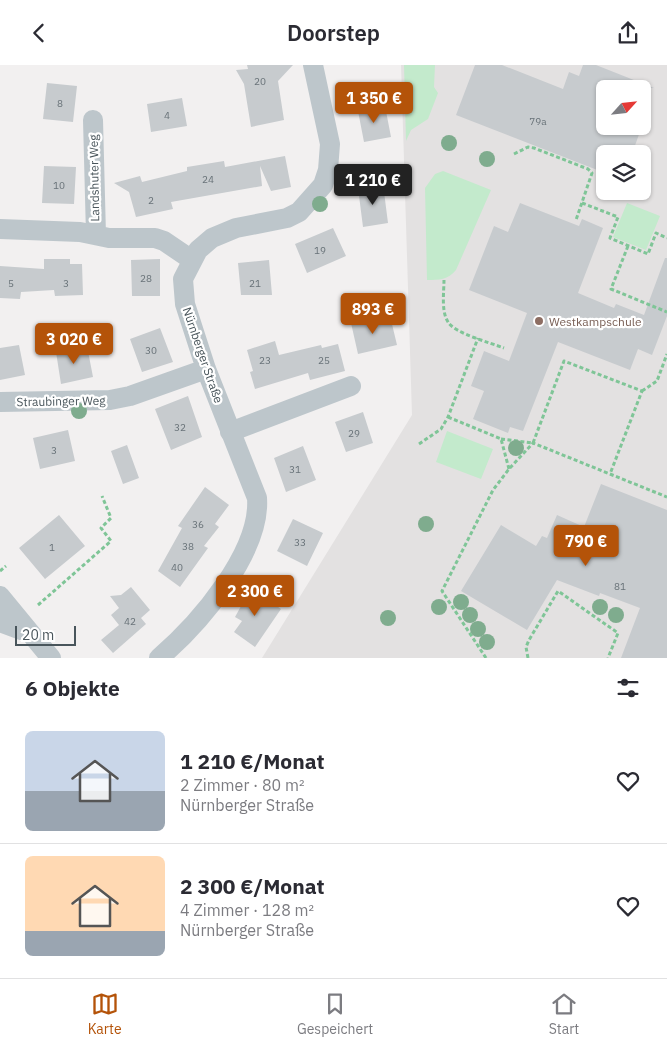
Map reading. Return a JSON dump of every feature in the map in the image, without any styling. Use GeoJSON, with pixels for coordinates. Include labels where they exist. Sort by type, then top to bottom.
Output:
{"type":"FeatureCollection","features":[{"type":"Feature","properties":{"kind":"street","name":"Nürnberger Straße"},"geometry":{"type":"LineString","coordinates":[[159,658],[192,627],[240,563],[255,526],[257,498],[206,369],[184,297],[184,279],[198,250],[223,231],[287,218],[299,212],[323,185],[328,170],[330,144],[313,65]]}},
{"type":"Feature","properties":{"kind":"street","name":"Landshuter Weg"},"geometry":{"type":"LineString","coordinates":[[93,120],[96,235]]}},
{"type":"Feature","properties":{"kind":"street","name":"Landshuter Weg"},"geometry":{"type":"LineString","coordinates":[[0,229],[80,232],[110,238],[155,238],[164,241],[192,260]]}},
{"type":"Feature","properties":{"kind":"street","name":"Straubinger Weg"},"geometry":{"type":"LineString","coordinates":[[0,402],[120,399],[206,369]]}},
{"type":"Feature","properties":{"kind":"street"},"geometry":{"type":"LineString","coordinates":[[230,431],[351,387]]}},
{"type":"Feature","properties":{"kind":"street"},"geometry":{"type":"LineString","coordinates":[[0,597],[51,658]]}},
{"type":"Feature","properties":{"kind":"street"},"geometry":{"type":"LineString","coordinates":[[0,622],[31,633]]}},
{"type":"Feature","properties":{"kind":"path"},"geometry":{"type":"LineString","coordinates":[[514,154],[528,147],[534,148],[588,169],[592,173],[592,178],[576,220]]}},
{"type":"Feature","properties":{"kind":"path"},"geometry":{"type":"LineString","coordinates":[[582,203],[618,217],[610,239],[648,253],[656,233],[667,238]]}},
{"type":"Feature","properties":{"kind":"path"},"geometry":{"type":"LineString","coordinates":[[628,246],[611,289],[667,312]]}},
{"type":"Feature","properties":{"kind":"path"},"geometry":{"type":"LineString","coordinates":[[444,280],[444,313],[448,323],[452,327],[504,348]]}},
{"type":"Feature","properties":{"kind":"path"},"geometry":{"type":"LineString","coordinates":[[419,444],[441,429],[448,417],[478,338]]}},
{"type":"Feature","properties":{"kind":"path"},"geometry":{"type":"LineString","coordinates":[[610,474],[642,391],[657,381],[667,354]]}},
{"type":"Feature","properties":{"kind":"path"},"geometry":{"type":"LineString","coordinates":[[486,658],[442,591],[494,490],[509,469],[533,443],[564,361],[642,391]]}},
{"type":"Feature","properties":{"kind":"path"},"geometry":{"type":"LineString","coordinates":[[448,417],[501,439],[533,443],[667,497]]}},
{"type":"Feature","properties":{"kind":"path"},"geometry":{"type":"LineString","coordinates":[[501,439],[509,469]]}},
{"type":"Feature","properties":{"kind":"path"},"geometry":{"type":"LineString","coordinates":[[38,605],[111,541],[100,528],[111,519],[102,496]]}},
{"type":"Feature","properties":{"kind":"path"},"geometry":{"type":"LineString","coordinates":[[0,571],[6,566]]}},
{"type":"Feature","properties":{"kind":"path"},"geometry":{"type":"LineString","coordinates":[[528,658],[526,647],[529,640],[558,591],[618,633],[608,658]]}},
{"type":"Feature","properties":{"kind":"shaded area"},"geometry":{"type":"Polygon","coordinates":[[[401,65],[667,65],[667,658],[262,658],[412,415],[401,65]]]}},
{"type":"Feature","properties":{"kind":"green space"},"geometry":{"type":"Polygon","coordinates":[[[404,65],[435,65],[434,87],[438,93],[428,119],[411,130],[406,141],[404,65]]]}},
{"type":"Feature","properties":{"kind":"green space"},"geometry":{"type":"Polygon","coordinates":[[[443,171],[491,190],[456,270],[446,278],[427,280],[425,188],[435,174],[443,171]]]}},
{"type":"Feature","properties":{"kind":"green space"},"geometry":{"type":"Polygon","coordinates":[[[627,203],[660,216],[646,250],[613,237],[627,203]]]}},
{"type":"Feature","properties":{"kind":"green space"},"geometry":{"type":"Polygon","coordinates":[[[447,431],[493,449],[481,479],[436,462],[447,431]]]}},
{"type":"Feature","properties":{"kind":"building"},"geometry":{"type":"Polygon","coordinates":[[[247,65],[293,65],[278,81],[284,120],[251,127],[244,84],[236,70],[248,69],[247,65]]]}},
{"type":"Feature","properties":{"kind":"building"},"geometry":{"type":"Polygon","coordinates":[[[475,65],[502,65],[563,89],[569,72],[579,76],[583,65],[596,65],[634,80],[596,80],[596,135],[639,135],[635,145],[596,145],[596,169],[456,115],[475,65]]]}},
{"type":"Feature","properties":{"kind":"building"},"geometry":{"type":"Polygon","coordinates":[[[47,83],[77,86],[73,122],[43,119],[47,83]]]}},
{"type":"Feature","properties":{"kind":"building"},"geometry":{"type":"Polygon","coordinates":[[[182,98],[187,126],[151,132],[147,104],[182,98]]]}},
{"type":"Feature","properties":{"kind":"building"},"geometry":{"type":"Polygon","coordinates":[[[385,106],[391,137],[364,142],[358,111],[385,106]]]}},
{"type":"Feature","properties":{"kind":"building"},"geometry":{"type":"Polygon","coordinates":[[[285,156],[291,187],[271,191],[260,166],[262,186],[171,202],[173,209],[136,217],[129,192],[114,183],[140,176],[142,182],[187,171],[187,167],[224,161],[225,167],[285,156]]]}},
{"type":"Feature","properties":{"kind":"building"},"geometry":{"type":"Polygon","coordinates":[[[44,166],[76,167],[74,204],[42,203],[44,166]]]}},
{"type":"Feature","properties":{"kind":"building"},"geometry":{"type":"Polygon","coordinates":[[[383,184],[388,223],[363,227],[358,188],[383,184]]]}},
{"type":"Feature","properties":{"kind":"building"},"geometry":{"type":"Polygon","coordinates":[[[520,203],[579,226],[582,219],[603,228],[578,293],[614,308],[616,304],[644,315],[665,258],[667,258],[667,316],[652,355],[638,349],[630,370],[558,342],[523,431],[510,427],[508,433],[473,419],[484,391],[471,386],[484,351],[509,361],[527,313],[469,290],[494,226],[508,232],[520,203]]]}},
{"type":"Feature","properties":{"kind":"building"},"geometry":{"type":"Polygon","coordinates":[[[333,228],[346,256],[307,273],[295,244],[333,228]]]}},
{"type":"Feature","properties":{"kind":"building"},"geometry":{"type":"Polygon","coordinates":[[[44,259],[70,259],[70,264],[82,264],[83,295],[55,296],[54,290],[21,292],[20,299],[0,298],[0,266],[44,269],[44,259]]]}},
{"type":"Feature","properties":{"kind":"building"},"geometry":{"type":"Polygon","coordinates":[[[160,259],[160,296],[132,296],[131,260],[160,259]]]}},
{"type":"Feature","properties":{"kind":"building"},"geometry":{"type":"Polygon","coordinates":[[[269,260],[272,295],[241,295],[238,263],[269,260]]]}},
{"type":"Feature","properties":{"kind":"building"},"geometry":{"type":"Polygon","coordinates":[[[374,318],[377,324],[391,320],[397,345],[358,354],[351,323],[374,318]]]}},
{"type":"Feature","properties":{"kind":"building"},"geometry":{"type":"Polygon","coordinates":[[[160,328],[173,362],[142,372],[130,339],[160,328]]]}},
{"type":"Feature","properties":{"kind":"building"},"geometry":{"type":"Polygon","coordinates":[[[275,341],[279,355],[321,345],[322,348],[338,344],[345,371],[310,380],[308,373],[255,389],[250,372],[253,371],[247,350],[275,341]]]}},
{"type":"Feature","properties":{"kind":"building"},"geometry":{"type":"Polygon","coordinates":[[[19,345],[25,375],[0,380],[0,348],[19,345]]]}},
{"type":"Feature","properties":{"kind":"building"},"geometry":{"type":"Polygon","coordinates":[[[87,346],[93,377],[61,384],[56,352],[87,346]]]}},
{"type":"Feature","properties":{"kind":"building"},"geometry":{"type":"Polygon","coordinates":[[[188,396],[202,437],[171,450],[155,409],[188,396]]]}},
{"type":"Feature","properties":{"kind":"building"},"geometry":{"type":"Polygon","coordinates":[[[363,412],[373,443],[346,452],[335,422],[363,412]]]}},
{"type":"Feature","properties":{"kind":"building"},"geometry":{"type":"Polygon","coordinates":[[[68,430],[75,461],[40,469],[33,438],[68,430]]]}},
{"type":"Feature","properties":{"kind":"building"},"geometry":{"type":"Polygon","coordinates":[[[127,445],[139,478],[123,484],[111,451],[127,445]]]}},
{"type":"Feature","properties":{"kind":"building"},"geometry":{"type":"Polygon","coordinates":[[[303,446],[316,480],[286,492],[274,458],[303,446]]]}},
{"type":"Feature","properties":{"kind":"building"},"geometry":{"type":"Polygon","coordinates":[[[601,484],[667,510],[667,658],[621,658],[640,608],[600,593],[599,596],[557,580],[527,630],[461,591],[501,525],[536,546],[542,536],[547,538],[557,515],[584,527],[601,484]]]}},
{"type":"Feature","properties":{"kind":"building"},"geometry":{"type":"Polygon","coordinates":[[[205,487],[229,505],[215,524],[219,527],[204,546],[208,548],[180,587],[158,571],[182,528],[178,526],[205,487]]]}},
{"type":"Feature","properties":{"kind":"building"},"geometry":{"type":"Polygon","coordinates":[[[59,515],[85,546],[45,579],[19,548],[59,515]]]}},
{"type":"Feature","properties":{"kind":"building"},"geometry":{"type":"Polygon","coordinates":[[[293,519],[323,533],[307,566],[277,551],[293,519]]]}},
{"type":"Feature","properties":{"kind":"building"},"geometry":{"type":"Polygon","coordinates":[[[131,587],[150,610],[141,618],[146,624],[113,653],[101,640],[119,625],[111,615],[119,608],[110,596],[121,595],[131,587]]]}},
{"type":"Feature","properties":{"kind":"building"},"geometry":{"type":"Polygon","coordinates":[[[251,588],[281,609],[255,647],[234,632],[242,621],[235,617],[251,588]]]}},
{"type":"Feature","properties":{"kind":"place","name":"Westkampschule"},"geometry":{"type":"Point","coordinates":[539,321]}}]}
